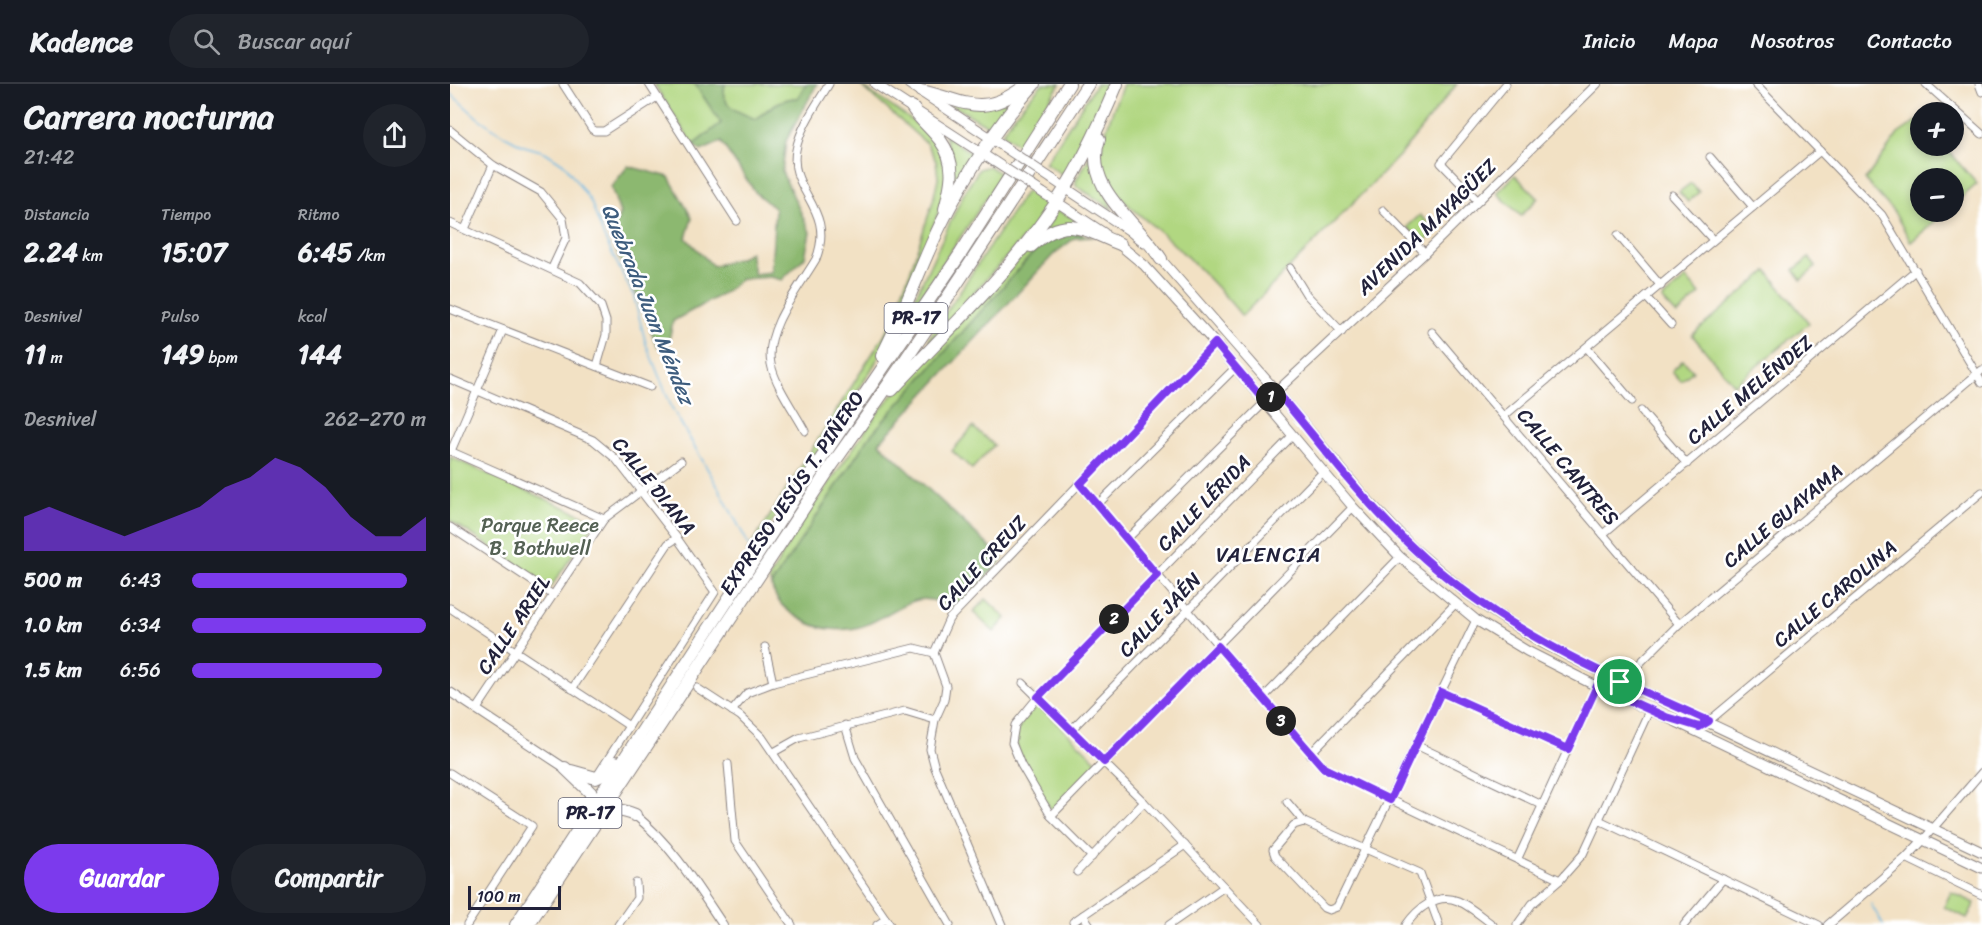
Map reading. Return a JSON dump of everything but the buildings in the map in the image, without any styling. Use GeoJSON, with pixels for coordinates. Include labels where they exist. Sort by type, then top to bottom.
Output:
{"type":"FeatureCollection","features":[{"type":"Feature","properties":{"kind":"highway"},"geometry":{"type":"LineString","coordinates":[[921,91],[974,106],[994,104],[1029,84]]}},
{"type":"Feature","properties":{"kind":"highway"},"geometry":{"type":"LineString","coordinates":[[940,225],[992,138],[1034,84]]}},
{"type":"Feature","properties":{"kind":"highway","name":"EXPRESO JESÚS T. PIÑERO"},"geometry":{"type":"LineString","coordinates":[[528,925],[637,751],[744,573],[961,253],[1069,84]]}},
{"type":"Feature","properties":{"kind":"highway","name":"EXPRESO JESÚS T. PIÑERO"},"geometry":{"type":"LineString","coordinates":[[637,751],[754,584],[1088,84]]}},
{"type":"Feature","properties":{"kind":"highway"},"geometry":{"type":"LineString","coordinates":[[865,419],[1036,232],[1089,148],[1117,84]]}},
{"type":"Feature","properties":{"kind":"highway"},"geometry":{"type":"LineString","coordinates":[[853,410],[897,327],[940,225],[952,182],[948,153],[912,107]]}},
{"type":"Feature","properties":{"kind":"highway"},"geometry":{"type":"LineString","coordinates":[[1106,112],[1096,153],[1096,167],[1100,182],[1161,259]]}},
{"type":"Feature","properties":{"kind":"highway"},"geometry":{"type":"LineString","coordinates":[[997,277],[1041,238],[1064,227],[1083,228],[1120,244]]}},
{"type":"Feature","properties":{"kind":"highway"},"geometry":{"type":"LineString","coordinates":[[564,768],[596,778],[608,772],[616,762],[637,751]]}},
{"type":"Feature","properties":{"kind":"highway"},"geometry":{"type":"LineString","coordinates":[[634,815],[626,805],[623,795],[636,774],[637,751]]}},
{"type":"Feature","properties":{"kind":"highway"},"geometry":{"type":"LineString","coordinates":[[564,768],[591,795],[576,845]]}},
{"type":"Feature","properties":{"kind":"highway"},"geometry":{"type":"LineString","coordinates":[[576,845],[615,811],[623,810],[634,815]]}},
{"type":"Feature","properties":{"kind":"highway","name":"EXPRESO JESÚS T. PIÑERO"},"geometry":{"type":"LineString","coordinates":[[516,925],[576,845]]}},
{"type":"Feature","properties":{"kind":"main road"},"geometry":{"type":"LineString","coordinates":[[875,84],[1120,244],[1144,265],[1215,343],[1353,507],[1400,557],[1455,604],[1476,620],[1527,651],[1649,711],[1699,727],[1709,721]]}},
{"type":"Feature","properties":{"kind":"main road"},"geometry":{"type":"LineString","coordinates":[[909,84],[1130,231],[1161,259],[1363,495],[1412,547],[1465,592],[1539,641],[1620,682],[1709,721],[1982,852]]}},
{"type":"Feature","properties":{"kind":"main road"},"geometry":{"type":"LineString","coordinates":[[1666,717],[1982,868]]}},
{"type":"Feature","properties":{"kind":"street"},"geometry":{"type":"LineString","coordinates":[[563,84],[592,129],[596,131],[604,131],[657,98]]}},
{"type":"Feature","properties":{"kind":"street"},"geometry":{"type":"LineString","coordinates":[[649,84],[737,220]]}},
{"type":"Feature","properties":{"kind":"street"},"geometry":{"type":"LineString","coordinates":[[805,431],[771,366],[770,346],[775,329],[821,248],[820,219],[801,183],[795,162],[795,151],[812,113],[829,84]]}},
{"type":"Feature","properties":{"kind":"street"},"geometry":{"type":"LineString","coordinates":[[1478,201],[1441,163],[1506,84]]}},
{"type":"Feature","properties":{"kind":"street","name":"AVENIDA MAYAGÜEZ"},"geometry":{"type":"LineString","coordinates":[[1265,402],[1342,332],[1597,84]]}},
{"type":"Feature","properties":{"kind":"street"},"geometry":{"type":"LineString","coordinates":[[1926,84],[1982,134]]}},
{"type":"Feature","properties":{"kind":"street"},"geometry":{"type":"LineString","coordinates":[[1979,84],[1982,92]]}},
{"type":"Feature","properties":{"kind":"street"},"geometry":{"type":"LineString","coordinates":[[1758,85],[1882,216],[1980,373],[1982,383]]}},
{"type":"Feature","properties":{"kind":"street"},"geometry":{"type":"LineString","coordinates":[[450,130],[494,165],[541,192],[563,219],[566,238],[552,268]]}},
{"type":"Feature","properties":{"kind":"street"},"geometry":{"type":"LineString","coordinates":[[1504,417],[1820,151]]}},
{"type":"Feature","properties":{"kind":"street"},"geometry":{"type":"LineString","coordinates":[[1710,157],[1753,207]]}},
{"type":"Feature","properties":{"kind":"street"},"geometry":{"type":"LineString","coordinates":[[465,229],[494,165]]}},
{"type":"Feature","properties":{"kind":"street"},"geometry":{"type":"LineString","coordinates":[[1672,195],[1713,240]]}},
{"type":"Feature","properties":{"kind":"street"},"geometry":{"type":"LineString","coordinates":[[1383,210],[1425,252]]}},
{"type":"Feature","properties":{"kind":"street"},"geometry":{"type":"LineString","coordinates":[[450,224],[580,282],[601,306],[606,321],[606,334],[597,366]]}},
{"type":"Feature","properties":{"kind":"street"},"geometry":{"type":"LineString","coordinates":[[1618,235],[1661,286]]}},
{"type":"Feature","properties":{"kind":"street"},"geometry":{"type":"LineString","coordinates":[[1290,268],[1306,294],[1342,332]]}},
{"type":"Feature","properties":{"kind":"street","name":"CALLE MELÉNDEZ"},"geometry":{"type":"LineString","coordinates":[[1603,534],[1916,270]]}},
{"type":"Feature","properties":{"kind":"street"},"geometry":{"type":"LineString","coordinates":[[1646,297],[1671,325]]}},
{"type":"Feature","properties":{"kind":"street"},"geometry":{"type":"LineString","coordinates":[[450,309],[650,387]]}},
{"type":"Feature","properties":{"kind":"street"},"geometry":{"type":"LineString","coordinates":[[503,330],[450,451],[604,519]]}},
{"type":"Feature","properties":{"kind":"street","name":"CALLE CANTRES"},"geometry":{"type":"LineString","coordinates":[[1432,332],[1679,624]]}},
{"type":"Feature","properties":{"kind":"street","name":"CALLE CREUZ"},"geometry":{"type":"LineString","coordinates":[[934,653],[949,619],[1215,343]]}},
{"type":"Feature","properties":{"kind":"street"},"geometry":{"type":"LineString","coordinates":[[1587,348],[1632,401]]}},
{"type":"Feature","properties":{"kind":"street"},"geometry":{"type":"LineString","coordinates":[[1097,505],[1235,368]]}},
{"type":"Feature","properties":{"kind":"street","name":"CALLE GUAYAMA"},"geometry":{"type":"LineString","coordinates":[[1610,693],[1679,624],[1980,373]]}},
{"type":"Feature","properties":{"kind":"street","name":"CALLE DIANA"},"geometry":{"type":"LineString","coordinates":[[450,379],[593,440],[616,459],[715,592],[629,726]]}},
{"type":"Feature","properties":{"kind":"street"},"geometry":{"type":"LineString","coordinates":[[1127,539],[1265,402]]}},
{"type":"Feature","properties":{"kind":"street"},"geometry":{"type":"LineString","coordinates":[[1641,411],[1687,464]]}},
{"type":"Feature","properties":{"kind":"street","name":"CALLE LÉRIDA"},"geometry":{"type":"LineString","coordinates":[[1092,856],[1051,816],[1021,765],[1012,743],[1015,725],[1038,697],[1293,435]]}},
{"type":"Feature","properties":{"kind":"street","name":"CALLE ARIEL"},"geometry":{"type":"LineString","coordinates":[[477,709],[604,519],[681,461]]}},
{"type":"Feature","properties":{"kind":"street","name":"CALLE JAÉN"},"geometry":{"type":"LineString","coordinates":[[1071,730],[1323,472]]}},
{"type":"Feature","properties":{"kind":"street"},"geometry":{"type":"LineString","coordinates":[[1080,484],[1262,699],[1324,768],[1518,858],[1560,880]]}},
{"type":"Feature","properties":{"kind":"street","name":"CALLE CAROLINA"},"geometry":{"type":"LineString","coordinates":[[1709,721],[1982,492]]}},
{"type":"Feature","properties":{"kind":"street"},"geometry":{"type":"LineString","coordinates":[[1051,816],[1353,507]]}},
{"type":"Feature","properties":{"kind":"street"},"geometry":{"type":"LineString","coordinates":[[450,527],[553,595]]}},
{"type":"Feature","properties":{"kind":"street"},"geometry":{"type":"LineString","coordinates":[[572,689],[668,544],[677,538]]}},
{"type":"Feature","properties":{"kind":"street"},"geometry":{"type":"LineString","coordinates":[[1262,699],[1400,557]]}},
{"type":"Feature","properties":{"kind":"street"},"geometry":{"type":"LineString","coordinates":[[1311,754],[1455,604]]}},
{"type":"Feature","properties":{"kind":"street"},"geometry":{"type":"LineString","coordinates":[[450,608],[629,726],[596,778]]}},
{"type":"Feature","properties":{"kind":"street"},"geometry":{"type":"LineString","coordinates":[[1304,822],[1294,825],[1273,850],[1275,856],[1323,908],[1329,910],[1337,907],[1476,620]]}},
{"type":"Feature","properties":{"kind":"street"},"geometry":{"type":"LineString","coordinates":[[765,647],[773,682]]}},
{"type":"Feature","properties":{"kind":"street"},"geometry":{"type":"LineString","coordinates":[[732,711],[747,693],[773,682],[914,648],[934,653],[946,686],[944,700],[935,720],[930,749],[935,768],[1002,925]]}},
{"type":"Feature","properties":{"kind":"street"},"geometry":{"type":"LineString","coordinates":[[1023,682],[1144,802],[1260,925]]}},
{"type":"Feature","properties":{"kind":"street"},"geometry":{"type":"LineString","coordinates":[[1518,858],[1597,686]]}},
{"type":"Feature","properties":{"kind":"street"},"geometry":{"type":"LineString","coordinates":[[697,688],[752,726],[774,752],[888,922],[878,925]]}},
{"type":"Feature","properties":{"kind":"street"},"geometry":{"type":"LineString","coordinates":[[450,692],[564,768]]}},
{"type":"Feature","properties":{"kind":"street"},"geometry":{"type":"LineString","coordinates":[[1441,692],[1568,749]]}},
{"type":"Feature","properties":{"kind":"street"},"geometry":{"type":"LineString","coordinates":[[774,752],[799,738],[906,711],[935,720]]}},
{"type":"Feature","properties":{"kind":"street"},"geometry":{"type":"LineString","coordinates":[[1517,925],[1532,904],[1560,880],[1583,854],[1649,711]]}},
{"type":"Feature","properties":{"kind":"street"},"geometry":{"type":"LineString","coordinates":[[845,725],[855,758],[950,925]]}},
{"type":"Feature","properties":{"kind":"street"},"geometry":{"type":"LineString","coordinates":[[1416,745],[1542,805]]}},
{"type":"Feature","properties":{"kind":"street"},"geometry":{"type":"LineString","coordinates":[[728,764],[735,841],[792,925]]}},
{"type":"Feature","properties":{"kind":"street"},"geometry":{"type":"LineString","coordinates":[[1828,925],[1906,858],[1979,781],[1982,772]]}},
{"type":"Feature","properties":{"kind":"street"},"geometry":{"type":"LineString","coordinates":[[450,773],[532,826],[466,925]]}},
{"type":"Feature","properties":{"kind":"street"},"geometry":{"type":"LineString","coordinates":[[1077,872],[1144,802]]}},
{"type":"Feature","properties":{"kind":"street"},"geometry":{"type":"LineString","coordinates":[[1287,802],[1304,822],[1420,873],[1439,925]]}},
{"type":"Feature","properties":{"kind":"street"},"geometry":{"type":"LineString","coordinates":[[634,815],[667,844],[723,925]]}},
{"type":"Feature","properties":{"kind":"street"},"geometry":{"type":"LineString","coordinates":[[1599,820],[1819,925]]}},
{"type":"Feature","properties":{"kind":"street"},"geometry":{"type":"LineString","coordinates":[[1073,922],[1185,845]]}},
{"type":"Feature","properties":{"kind":"street"},"geometry":{"type":"LineString","coordinates":[[1906,858],[1982,895]]}},
{"type":"Feature","properties":{"kind":"street"},"geometry":{"type":"LineString","coordinates":[[1684,925],[1723,879]]}},
{"type":"Feature","properties":{"kind":"street"},"geometry":{"type":"LineString","coordinates":[[618,925],[637,898],[636,883]]}},
{"type":"Feature","properties":{"kind":"street"},"geometry":{"type":"LineString","coordinates":[[1169,925],[1224,887]]}},
{"type":"Feature","properties":{"kind":"street"},"geometry":{"type":"LineString","coordinates":[[1406,925],[1415,912],[1431,902],[1444,898],[1458,901],[1493,925]]}},
{"type":"Feature","properties":{"kind":"street"},"geometry":{"type":"LineString","coordinates":[[1083,915],[1090,925]]}},
{"type":"Feature","properties":{"kind":"green space"},"geometry":{"type":"Polygon","coordinates":[[[654,84],[695,84],[721,123],[693,145],[654,84]]]}},
{"type":"Feature","properties":{"kind":"green space"},"geometry":{"type":"Polygon","coordinates":[[[695,84],[725,84],[724,92],[727,103],[737,111],[756,119],[780,102],[798,98],[806,84],[817,84],[786,141],[782,172],[810,232],[805,257],[782,280],[771,277],[741,279],[724,293],[673,321],[666,354],[656,344],[612,235],[620,213],[611,187],[628,166],[669,177],[692,218],[686,238],[713,266],[740,258],[750,252],[754,274],[771,272],[775,209],[756,193],[721,142],[701,151],[693,145],[721,123],[695,84]]]}},
{"type":"Feature","properties":{"kind":"green space"},"geometry":{"type":"Polygon","coordinates":[[[725,84],[806,84],[798,98],[780,102],[756,119],[737,111],[727,103],[724,92],[725,84]]]}},
{"type":"Feature","properties":{"kind":"green space"},"geometry":{"type":"Polygon","coordinates":[[[859,84],[914,122],[940,147],[947,172],[943,199],[893,333],[750,556],[747,552],[888,329],[910,272],[933,201],[938,178],[936,161],[927,144],[859,84]]]}},
{"type":"Feature","properties":{"kind":"green space"},"geometry":{"type":"Polygon","coordinates":[[[1042,84],[1060,84],[1019,146],[1002,133],[1042,84]]]}},
{"type":"Feature","properties":{"kind":"green space"},"geometry":{"type":"Polygon","coordinates":[[[1096,84],[1111,84],[1088,141],[1066,177],[1045,163],[1096,84]]]}},
{"type":"Feature","properties":{"kind":"green space"},"geometry":{"type":"Polygon","coordinates":[[[1123,84],[1457,84],[1399,156],[1242,316],[1186,256],[1122,199],[1102,172],[1100,164],[1103,141],[1123,84]]]}},
{"type":"Feature","properties":{"kind":"green space"},"geometry":{"type":"Polygon","coordinates":[[[947,102],[1010,102],[1011,105],[993,129],[947,102]]]}},
{"type":"Feature","properties":{"kind":"green space"},"geometry":{"type":"Polygon","coordinates":[[[1910,126],[1910,156],[1953,156],[1963,168],[1910,168],[1910,222],[1934,222],[1911,242],[1894,212],[1865,180],[1898,134],[1910,126]]]}},
{"type":"Feature","properties":{"kind":"green space"},"geometry":{"type":"Polygon","coordinates":[[[945,135],[971,153],[973,157],[957,187],[945,135]]]}},
{"type":"Feature","properties":{"kind":"green space"},"geometry":{"type":"Polygon","coordinates":[[[1092,153],[1112,209],[1076,186],[1076,180],[1092,153]]]}},
{"type":"Feature","properties":{"kind":"green space"},"geometry":{"type":"Polygon","coordinates":[[[989,166],[1002,175],[904,321],[963,195],[979,169],[989,166]]]}},
{"type":"Feature","properties":{"kind":"green space"},"geometry":{"type":"Polygon","coordinates":[[[1964,169],[1977,184],[1964,195],[1964,169]]]}},
{"type":"Feature","properties":{"kind":"green space"},"geometry":{"type":"Polygon","coordinates":[[[1515,175],[1538,198],[1521,216],[1497,193],[1515,175]]]}},
{"type":"Feature","properties":{"kind":"green space"},"geometry":{"type":"Polygon","coordinates":[[[1691,183],[1699,192],[1688,202],[1679,192],[1691,183]]]}},
{"type":"Feature","properties":{"kind":"green space"},"geometry":{"type":"Polygon","coordinates":[[[1026,191],[1046,204],[1047,209],[930,341],[929,338],[1026,191]]]}},
{"type":"Feature","properties":{"kind":"green space"},"geometry":{"type":"Polygon","coordinates":[[[1058,210],[1081,223],[1043,232],[1058,210]]]}},
{"type":"Feature","properties":{"kind":"green space"},"geometry":{"type":"Polygon","coordinates":[[[1420,215],[1436,231],[1423,243],[1407,227],[1420,215]]]}},
{"type":"Feature","properties":{"kind":"green space"},"geometry":{"type":"Polygon","coordinates":[[[1059,230],[1082,233],[1033,253],[869,437],[771,585],[769,579],[794,534],[879,411],[916,368],[1025,254],[1036,243],[1059,230]]]}},
{"type":"Feature","properties":{"kind":"green space"},"geometry":{"type":"Polygon","coordinates":[[[1070,232],[1093,237],[1075,238],[1054,254],[879,443],[1003,559],[953,610],[930,599],[919,600],[909,602],[868,624],[843,630],[808,623],[790,612],[779,601],[771,585],[869,437],[1033,253],[1044,244],[1070,232]]]}},
{"type":"Feature","properties":{"kind":"green space"},"geometry":{"type":"Polygon","coordinates":[[[1809,258],[1816,267],[1801,280],[1794,270],[1809,258]]]}},
{"type":"Feature","properties":{"kind":"green space"},"geometry":{"type":"Polygon","coordinates":[[[1767,271],[1809,323],[1734,385],[1692,335],[1767,271]]]}},
{"type":"Feature","properties":{"kind":"green space"},"geometry":{"type":"Polygon","coordinates":[[[1686,278],[1700,294],[1677,315],[1662,299],[1686,278]]]}},
{"type":"Feature","properties":{"kind":"green space"},"geometry":{"type":"Polygon","coordinates":[[[1683,360],[1693,371],[1681,381],[1672,371],[1683,360]]]}},
{"type":"Feature","properties":{"kind":"green space"},"geometry":{"type":"Polygon","coordinates":[[[973,427],[994,445],[972,469],[952,451],[973,427]]]}},
{"type":"Feature","properties":{"kind":"green space","name":"Parque Reece B. Bothwell"},"geometry":{"type":"Polygon","coordinates":[[[450,457],[596,521],[551,587],[450,520],[450,457]]]}},
{"type":"Feature","properties":{"kind":"green space"},"geometry":{"type":"Polygon","coordinates":[[[986,599],[1006,618],[994,632],[973,612],[986,599]]]}},
{"type":"Feature","properties":{"kind":"green space"},"geometry":{"type":"Polygon","coordinates":[[[1039,706],[1099,763],[1056,809],[1050,808],[1022,764],[1016,740],[1018,729],[1025,718],[1039,706]]]}},
{"type":"Feature","properties":{"kind":"green space"},"geometry":{"type":"Polygon","coordinates":[[[1951,892],[1975,903],[1967,918],[1944,907],[1951,892]]]}},
{"type":"Feature","properties":{"kind":"waterway","name":"Quebrada Juan Méndez"},"geometry":{"type":"LineString","coordinates":[[450,93],[478,118],[503,135],[524,146],[545,152],[565,165],[591,202],[604,237],[634,297],[646,344],[672,408],[752,551]]}},
{"type":"Feature","properties":{"kind":"waterway"},"geometry":{"type":"LineString","coordinates":[[1871,904],[1883,925]]}},
{"type":"Feature","properties":{"kind":"district","name":"VALENCIA"},"geometry":{"type":"Point","coordinates":[1269,555]}},
{"type":"Feature","properties":{"kind":"route"},"geometry":{"type":"LineString","coordinates":[[1215,343],[1265,402],[1277,392],[1363,495],[1437,570],[1489,609],[1539,641],[1620,682],[1709,721],[1699,727],[1666,717],[1597,686],[1568,749],[1441,692],[1390,800],[1324,768],[1218,646],[1104,762],[1038,697],[1157,575],[1080,484],[1215,343]]}}]}
